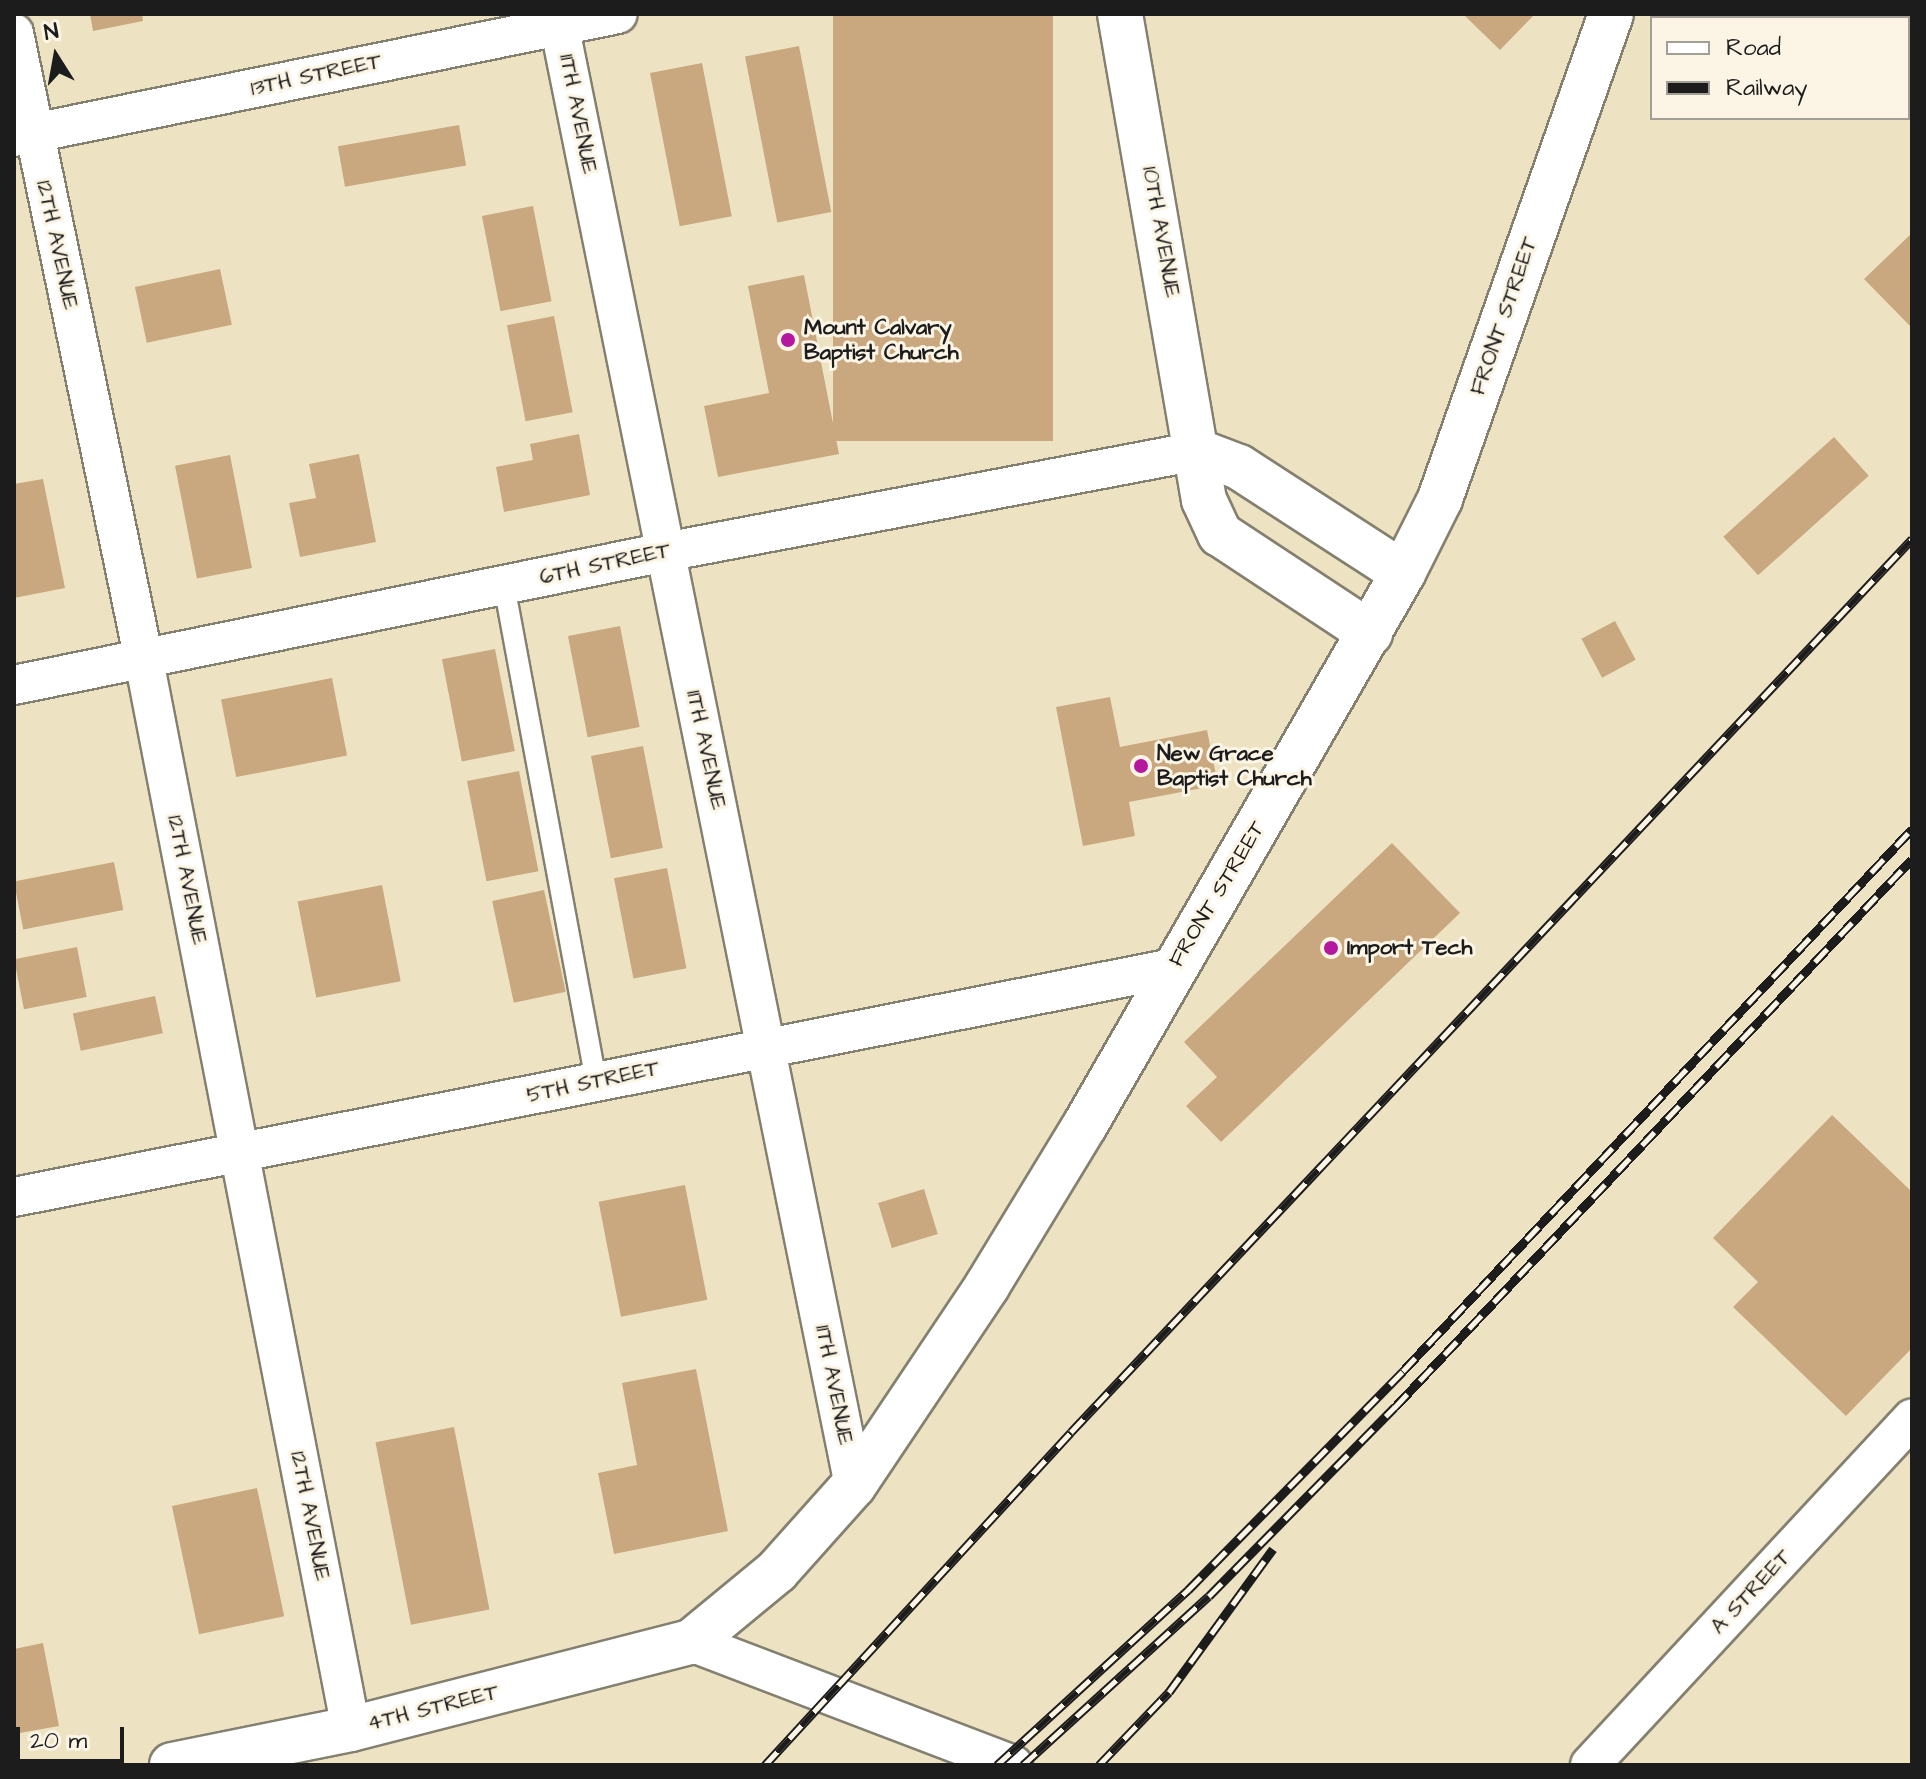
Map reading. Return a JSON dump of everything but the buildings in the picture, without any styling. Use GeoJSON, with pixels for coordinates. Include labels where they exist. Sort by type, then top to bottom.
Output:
{"type":"FeatureCollection","features":[{"type":"Feature","properties":{"kind":"main road","name":"10TH AVENUE"},"geometry":{"type":"LineString","coordinates":[[1120,14],[1204,500],[1220,534],[1370,633]]}},
{"type":"Feature","properties":{"kind":"main road","name":"FRONT STREET"},"geometry":{"type":"LineString","coordinates":[[691,1642],[777,1571],[854,1485],[987,1286],[1370,633],[1440,499],[1611,14]]}},
{"type":"Feature","properties":{"kind":"main road"},"geometry":{"type":"LineString","coordinates":[[1197,451],[1239,467],[1403,573]]}},
{"type":"Feature","properties":{"kind":"main road","name":"4TH STREET"},"geometry":{"type":"LineString","coordinates":[[172,1765],[351,1729],[691,1642]]}},
{"type":"Feature","properties":{"kind":"street","name":"13TH STREET"},"geometry":{"type":"LineString","coordinates":[[24,135],[559,20],[618,14]]}},
{"type":"Feature","properties":{"kind":"street","name":"11TH AVENUE"},"geometry":{"type":"LineString","coordinates":[[559,20],[854,1485]]}},
{"type":"Feature","properties":{"kind":"street","name":"12TH AVENUE"},"geometry":{"type":"LineString","coordinates":[[14,33],[24,135],[144,660],[351,1729]]}},
{"type":"Feature","properties":{"kind":"street","name":"6TH STREET"},"geometry":{"type":"LineString","coordinates":[[14,685],[665,552],[1197,451]]}},
{"type":"Feature","properties":{"kind":"street","name":"5TH STREET"},"geometry":{"type":"LineString","coordinates":[[14,1197],[241,1156],[767,1046],[1173,968]]}},
{"type":"Feature","properties":{"kind":"street","name":"A STREET"},"geometry":{"type":"LineString","coordinates":[[1590,1765],[1912,1419]]}},
{"type":"Feature","properties":{"kind":"street"},"geometry":{"type":"LineString","coordinates":[[691,1642],[1013,1765]]}},
{"type":"Feature","properties":{"kind":"lane"},"geometry":{"type":"LineString","coordinates":[[504,585],[596,1081]]}},
{"type":"Feature","properties":{"kind":"railway"},"geometry":{"type":"LineString","coordinates":[[765,1765],[1071,1432],[1912,539]]}},
{"type":"Feature","properties":{"kind":"railway"},"geometry":{"type":"LineString","coordinates":[[997,1765],[1188,1590],[1403,1371],[1912,829]]}},
{"type":"Feature","properties":{"kind":"railway"},"geometry":{"type":"LineString","coordinates":[[1023,1765],[1209,1596],[1395,1407],[1912,859]]}},
{"type":"Feature","properties":{"kind":"railway"},"geometry":{"type":"LineString","coordinates":[[1099,1765],[1169,1692],[1273,1549]]}},
{"type":"Feature","properties":{"kind":"place","name":"Mount Calvary Baptist Church"},"geometry":{"type":"Point","coordinates":[788,340]}},
{"type":"Feature","properties":{"kind":"place","name":"New Grace Baptist Church"},"geometry":{"type":"Point","coordinates":[1141,766]}},
{"type":"Feature","properties":{"kind":"place","name":"Import Tech"},"geometry":{"type":"Point","coordinates":[1331,948]}}]}
